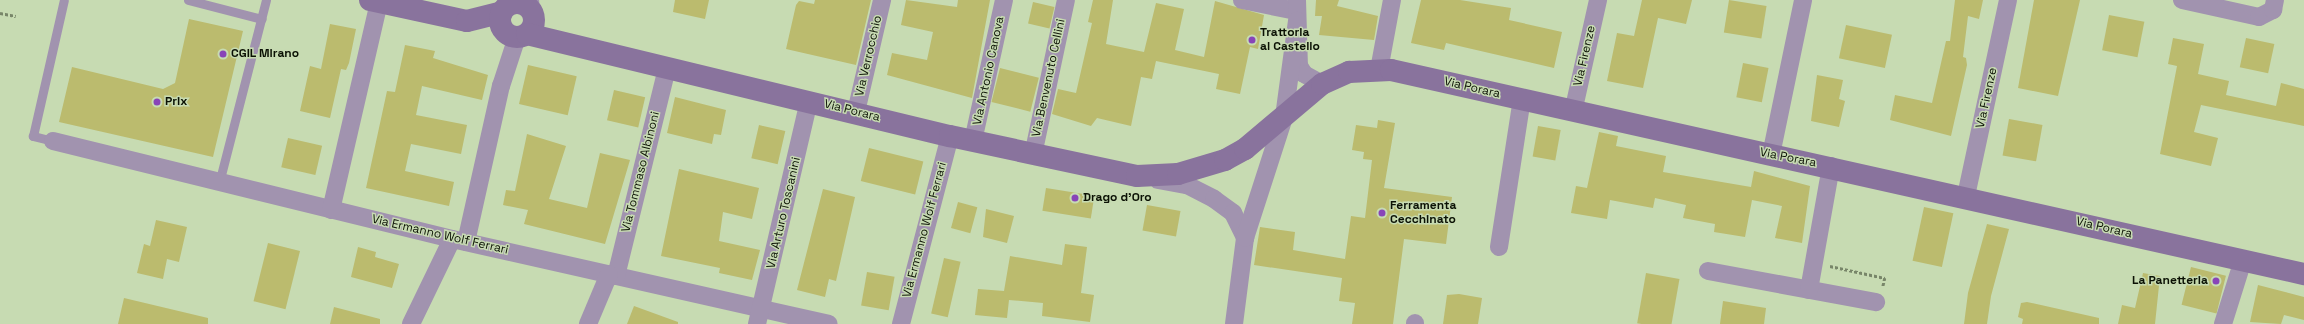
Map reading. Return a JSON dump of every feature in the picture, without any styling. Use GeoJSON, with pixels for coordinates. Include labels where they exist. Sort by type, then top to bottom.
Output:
{"type":"FeatureCollection","features":[{"type":"Feature","properties":{"kind":"street","name":"Via Verrocchio"},"geometry":{"type":"LineString","coordinates":[[856,112],[882,0]]}},
{"type":"Feature","properties":{"kind":"street","name":"Via Antonio Canova"},"geometry":{"type":"LineString","coordinates":[[973,142],[1004,0]]}},
{"type":"Feature","properties":{"kind":"street","name":"Via Benvenuto Cellini"},"geometry":{"type":"LineString","coordinates":[[1033,155],[1066,0]]}},
{"type":"Feature","properties":{"kind":"street"},"geometry":{"type":"LineString","coordinates":[[1242,0],[1297,11]]}},
{"type":"Feature","properties":{"kind":"street"},"geometry":{"type":"LineString","coordinates":[[1379,70],[1392,0]]}},
{"type":"Feature","properties":{"kind":"street","name":"Via Firenze"},"geometry":{"type":"LineString","coordinates":[[1573,112],[1598,0]]}},
{"type":"Feature","properties":{"kind":"street"},"geometry":{"type":"LineString","coordinates":[[1771,155],[1803,0]]}},
{"type":"Feature","properties":{"kind":"street","name":"Via Firenze"},"geometry":{"type":"LineString","coordinates":[[1966,196],[2008,0]]}},
{"type":"Feature","properties":{"kind":"street"},"geometry":{"type":"LineString","coordinates":[[2191,1],[2259,17],[2273,10],[2275,0]]}},
{"type":"Feature","properties":{"kind":"street"},"geometry":{"type":"LineString","coordinates":[[331,210],[375,1],[473,21],[517,18],[501,86],[459,241],[411,324]]}},
{"type":"Feature","properties":{"kind":"street"},"geometry":{"type":"LineString","coordinates":[[1297,11],[1300,66],[1304,74],[1322,84]]}},
{"type":"Feature","properties":{"kind":"street"},"geometry":{"type":"LineString","coordinates":[[1234,324],[1244,238],[1284,117],[1297,11]]}},
{"type":"Feature","properties":{"kind":"street","name":"Via Porara"},"geometry":{"type":"LineString","coordinates":[[517,18],[569,44],[856,112],[973,142],[1187,185],[1214,199],[1233,213],[1244,238]]}},
{"type":"Feature","properties":{"kind":"street","name":"Via Tommaso Albinoni"},"geometry":{"type":"LineString","coordinates":[[588,324],[612,275],[667,68]]}},
{"type":"Feature","properties":{"kind":"street","name":"Via Porara"},"geometry":{"type":"LineString","coordinates":[[1137,176],[1178,174],[1225,160],[1245,149],[1322,84],[1349,72],[1379,70],[1522,99],[1573,112],[1771,155],[1831,166],[2304,274]]}},
{"type":"Feature","properties":{"kind":"street"},"geometry":{"type":"LineString","coordinates":[[1499,247],[1522,99]]}},
{"type":"Feature","properties":{"kind":"street","name":"Via Arturo Toscanini"},"geometry":{"type":"LineString","coordinates":[[759,317],[809,101]]}},
{"type":"Feature","properties":{"kind":"street","name":"Via Ermanno Wolf Ferrari"},"geometry":{"type":"LineString","coordinates":[[901,324],[950,136]]}},
{"type":"Feature","properties":{"kind":"street","name":"Via Ermanno Wolf Ferrari"},"geometry":{"type":"LineString","coordinates":[[53,141],[220,180],[331,210],[459,241],[612,275],[759,317],[829,324]]}},
{"type":"Feature","properties":{"kind":"street"},"geometry":{"type":"LineString","coordinates":[[1809,290],[1831,166]]}},
{"type":"Feature","properties":{"kind":"street"},"geometry":{"type":"LineString","coordinates":[[2223,324],[2242,260]]}},
{"type":"Feature","properties":{"kind":"street"},"geometry":{"type":"LineString","coordinates":[[1708,271],[1876,302]]}},
{"type":"Feature","properties":{"kind":"lane"},"geometry":{"type":"LineString","coordinates":[[53,141],[33,136],[64,0]]}},
{"type":"Feature","properties":{"kind":"lane"},"geometry":{"type":"LineString","coordinates":[[188,0],[262,19]]}},
{"type":"Feature","properties":{"kind":"lane"},"geometry":{"type":"LineString","coordinates":[[220,180],[266,0]]}},
{"type":"Feature","properties":{"kind":"path"},"geometry":{"type":"LineString","coordinates":[[0,13],[16,16]]}},
{"type":"Feature","properties":{"kind":"building"},"geometry":{"type":"Polygon","coordinates":[[[675,0],[709,0],[705,19],[673,12],[675,0]]]}},
{"type":"Feature","properties":{"kind":"building"},"geometry":{"type":"Polygon","coordinates":[[[815,0],[871,0],[856,65],[786,49],[796,5],[799,1],[814,4],[815,0]]]}},
{"type":"Feature","properties":{"kind":"building"},"geometry":{"type":"Polygon","coordinates":[[[906,0],[957,7],[958,0],[990,0],[972,98],[887,75],[892,53],[927,60],[933,32],[901,25],[906,0]]]}},
{"type":"Feature","properties":{"kind":"building"},"geometry":{"type":"Polygon","coordinates":[[[1093,0],[1113,0],[1106,44],[1144,52],[1156,3],[1184,9],[1175,50],[1204,57],[1215,1],[1264,15],[1258,49],[1250,47],[1240,94],[1216,89],[1219,74],[1156,61],[1152,79],[1141,77],[1131,126],[1097,118],[1091,126],[1052,114],[1058,89],[1076,93],[1092,23],[1088,22],[1093,0]]]}},
{"type":"Feature","properties":{"kind":"building"},"geometry":{"type":"Polygon","coordinates":[[[1316,0],[1339,0],[1337,6],[1378,16],[1374,40],[1319,35],[1322,16],[1315,16],[1316,0]]]}},
{"type":"Feature","properties":{"kind":"building"},"geometry":{"type":"Polygon","coordinates":[[[1421,0],[1460,0],[1511,8],[1509,20],[1562,32],[1554,68],[1446,43],[1444,50],[1411,43],[1421,0]]]}},
{"type":"Feature","properties":{"kind":"building"},"geometry":{"type":"Polygon","coordinates":[[[1642,0],[1692,0],[1686,24],[1658,18],[1643,88],[1607,81],[1617,33],[1634,36],[1642,0]]]}},
{"type":"Feature","properties":{"kind":"building"},"geometry":{"type":"Polygon","coordinates":[[[1729,0],[1767,6],[1761,39],[1724,33],[1729,0]]]}},
{"type":"Feature","properties":{"kind":"building"},"geometry":{"type":"Polygon","coordinates":[[[1955,0],[1983,0],[1979,19],[1968,16],[1963,57],[1966,58],[1967,65],[1951,136],[1890,120],[1895,95],[1932,103],[1946,41],[1950,41],[1955,0]]]}},
{"type":"Feature","properties":{"kind":"building"},"geometry":{"type":"Polygon","coordinates":[[[2034,0],[2080,0],[2058,96],[2018,88],[2034,0]]]}},
{"type":"Feature","properties":{"kind":"building"},"geometry":{"type":"Polygon","coordinates":[[[1033,2],[1054,7],[1049,28],[1028,23],[1033,2]]]}},
{"type":"Feature","properties":{"kind":"building"},"geometry":{"type":"Polygon","coordinates":[[[2109,15],[2144,22],[2137,57],[2102,50],[2109,15]]]}},
{"type":"Feature","properties":{"kind":"building"},"geometry":{"type":"Polygon","coordinates":[[[189,19],[243,31],[213,157],[59,122],[72,67],[163,89],[175,83],[189,19]]]}},
{"type":"Feature","properties":{"kind":"building"},"geometry":{"type":"Polygon","coordinates":[[[330,24],[356,29],[349,63],[346,70],[341,69],[330,118],[300,111],[310,66],[321,69],[330,24]]]}},
{"type":"Feature","properties":{"kind":"building"},"geometry":{"type":"Polygon","coordinates":[[[1846,25],[1892,35],[1885,68],[1839,58],[1846,25]]]}},
{"type":"Feature","properties":{"kind":"building"},"geometry":{"type":"Polygon","coordinates":[[[2173,38],[2204,44],[2198,74],[2229,81],[2226,95],[2276,106],[2281,83],[2304,89],[2304,126],[2201,105],[2194,132],[2218,138],[2211,166],[2160,154],[2177,66],[2168,64],[2173,38]]]}},
{"type":"Feature","properties":{"kind":"building"},"geometry":{"type":"Polygon","coordinates":[[[2246,38],[2274,44],[2268,73],[2240,67],[2246,38]]]}},
{"type":"Feature","properties":{"kind":"building"},"geometry":{"type":"Polygon","coordinates":[[[405,45],[435,51],[433,58],[488,75],[482,100],[422,86],[416,115],[467,125],[461,154],[411,144],[405,171],[454,182],[449,206],[366,188],[387,91],[395,92],[405,45]]]}},
{"type":"Feature","properties":{"kind":"building"},"geometry":{"type":"Polygon","coordinates":[[[1743,63],[1769,68],[1762,102],[1736,97],[1743,63]]]}},
{"type":"Feature","properties":{"kind":"building"},"geometry":{"type":"Polygon","coordinates":[[[528,65],[577,76],[568,115],[519,104],[528,65]]]}},
{"type":"Feature","properties":{"kind":"building"},"geometry":{"type":"Polygon","coordinates":[[[1000,68],[1039,78],[1030,112],[992,102],[1000,68]]]}},
{"type":"Feature","properties":{"kind":"building"},"geometry":{"type":"Polygon","coordinates":[[[1817,75],[1843,80],[1839,99],[1845,101],[1839,127],[1811,121],[1817,75]]]}},
{"type":"Feature","properties":{"kind":"building"},"geometry":{"type":"Polygon","coordinates":[[[614,90],[645,97],[638,127],[607,120],[614,90]]]}},
{"type":"Feature","properties":{"kind":"building"},"geometry":{"type":"Polygon","coordinates":[[[675,97],[726,110],[721,135],[714,134],[712,144],[667,133],[675,97]]]}},
{"type":"Feature","properties":{"kind":"building"},"geometry":{"type":"Polygon","coordinates":[[[2009,119],[2042,125],[2036,161],[2003,155],[2009,119]]]}},
{"type":"Feature","properties":{"kind":"building"},"geometry":{"type":"Polygon","coordinates":[[[1378,120],[1395,123],[1384,188],[1452,197],[1446,244],[1404,239],[1393,324],[1352,324],[1355,303],[1339,301],[1342,278],[1254,265],[1260,227],[1295,232],[1293,250],[1345,259],[1351,216],[1365,218],[1372,160],[1363,159],[1364,152],[1352,150],[1356,125],[1377,128],[1378,120]]]}},
{"type":"Feature","properties":{"kind":"building"},"geometry":{"type":"Polygon","coordinates":[[[759,125],[785,131],[778,164],[751,158],[759,125]]]}},
{"type":"Feature","properties":{"kind":"building"},"geometry":{"type":"Polygon","coordinates":[[[1538,126],[1561,130],[1555,161],[1533,157],[1538,126]]]}},
{"type":"Feature","properties":{"kind":"building"},"geometry":{"type":"Polygon","coordinates":[[[1599,132],[1618,136],[1616,146],[1666,156],[1663,172],[1751,187],[1754,171],[1810,186],[1802,243],[1775,238],[1782,206],[1752,200],[1745,237],[1714,232],[1715,224],[1683,218],[1686,205],[1655,198],[1653,208],[1610,200],[1607,219],[1571,213],[1576,186],[1587,188],[1599,132]]]}},
{"type":"Feature","properties":{"kind":"building"},"geometry":{"type":"Polygon","coordinates":[[[527,134],[566,146],[549,199],[587,208],[600,153],[630,160],[605,244],[524,224],[528,210],[503,205],[506,190],[515,191],[527,134]]]}},
{"type":"Feature","properties":{"kind":"building"},"geometry":{"type":"Polygon","coordinates":[[[288,138],[322,146],[315,175],[281,167],[288,138]]]}},
{"type":"Feature","properties":{"kind":"building"},"geometry":{"type":"Polygon","coordinates":[[[869,148],[923,162],[915,195],[861,181],[869,148]]]}},
{"type":"Feature","properties":{"kind":"building"},"geometry":{"type":"Polygon","coordinates":[[[679,169],[759,188],[752,219],[723,212],[719,241],[760,250],[752,280],[719,273],[720,268],[661,256],[679,169]]]}},
{"type":"Feature","properties":{"kind":"building"},"geometry":{"type":"Polygon","coordinates":[[[1046,188],[1094,196],[1091,218],[1042,211],[1046,188]]]}},
{"type":"Feature","properties":{"kind":"building"},"geometry":{"type":"Polygon","coordinates":[[[823,189],[855,197],[836,281],[829,279],[825,297],[797,290],[823,189]]]}},
{"type":"Feature","properties":{"kind":"building"},"geometry":{"type":"Polygon","coordinates":[[[958,202],[977,207],[970,233],[951,228],[958,202]]]}},
{"type":"Feature","properties":{"kind":"building"},"geometry":{"type":"Polygon","coordinates":[[[1147,205],[1180,211],[1176,237],[1142,231],[1147,205]]]}},
{"type":"Feature","properties":{"kind":"building"},"geometry":{"type":"Polygon","coordinates":[[[1924,207],[1953,213],[1942,267],[1913,261],[1924,207]]]}},
{"type":"Feature","properties":{"kind":"building"},"geometry":{"type":"Polygon","coordinates":[[[986,209],[1014,216],[1007,243],[983,237],[986,209]]]}},
{"type":"Feature","properties":{"kind":"building"},"geometry":{"type":"Polygon","coordinates":[[[156,220],[187,227],[179,262],[167,259],[163,279],[137,273],[144,244],[150,246],[156,220]]]}},
{"type":"Feature","properties":{"kind":"building"},"geometry":{"type":"Polygon","coordinates":[[[1987,224],[2009,229],[1991,296],[1987,324],[1964,324],[1968,293],[1987,224]]]}},
{"type":"Feature","properties":{"kind":"building"},"geometry":{"type":"Polygon","coordinates":[[[268,243],[300,251],[286,309],[253,301],[268,243]]]}},
{"type":"Feature","properties":{"kind":"building"},"geometry":{"type":"Polygon","coordinates":[[[1065,244],[1087,247],[1081,293],[1094,295],[1090,322],[1042,316],[1043,303],[1009,300],[1007,318],[975,315],[978,289],[1004,291],[1010,256],[1062,265],[1065,244]]]}},
{"type":"Feature","properties":{"kind":"building"},"geometry":{"type":"Polygon","coordinates":[[[358,247],[376,252],[375,257],[399,264],[392,288],[351,277],[358,247]]]}},
{"type":"Feature","properties":{"kind":"building"},"geometry":{"type":"Polygon","coordinates":[[[944,258],[961,262],[948,317],[931,314],[944,258]]]}},
{"type":"Feature","properties":{"kind":"building"},"geometry":{"type":"Polygon","coordinates":[[[2191,267],[2226,276],[2216,314],[2182,305],[2191,267]]]}},
{"type":"Feature","properties":{"kind":"building"},"geometry":{"type":"Polygon","coordinates":[[[867,272],[895,277],[889,310],[861,305],[867,272]]]}},
{"type":"Feature","properties":{"kind":"building"},"geometry":{"type":"Polygon","coordinates":[[[1646,273],[1679,279],[1672,324],[1637,323],[1646,273]]]}},
{"type":"Feature","properties":{"kind":"building"},"geometry":{"type":"Polygon","coordinates":[[[2143,273],[2160,276],[2155,324],[2118,324],[2122,305],[2135,308],[2143,273]]]}},
{"type":"Feature","properties":{"kind":"building"},"geometry":{"type":"Polygon","coordinates":[[[2258,285],[2304,297],[2304,320],[2284,315],[2281,324],[2250,322],[2258,285]]]}},
{"type":"Feature","properties":{"kind":"building"},"geometry":{"type":"Polygon","coordinates":[[[1459,294],[1482,298],[1478,324],[1443,324],[1447,295],[1459,294]]]}},
{"type":"Feature","properties":{"kind":"building"},"geometry":{"type":"Polygon","coordinates":[[[124,298],[208,318],[208,324],[118,324],[124,298]]]}},
{"type":"Feature","properties":{"kind":"building"},"geometry":{"type":"Polygon","coordinates":[[[1723,301],[1766,308],[1764,324],[1720,324],[1723,301]]]}},
{"type":"Feature","properties":{"kind":"building"},"geometry":{"type":"Polygon","coordinates":[[[2027,302],[2099,318],[2099,324],[2022,324],[2023,319],[2018,317],[2021,303],[2027,302]]]}},
{"type":"Feature","properties":{"kind":"building"},"geometry":{"type":"Polygon","coordinates":[[[634,306],[678,322],[678,324],[627,324],[634,306]]]}},
{"type":"Feature","properties":{"kind":"building"},"geometry":{"type":"Polygon","coordinates":[[[334,307],[380,319],[380,324],[330,324],[334,307]]]}},
{"type":"Feature","properties":{"kind":"place","name":"Trattoria al Castello"},"geometry":{"type":"Point","coordinates":[1252,40]}},
{"type":"Feature","properties":{"kind":"place","name":"CGIL Mirano"},"geometry":{"type":"Point","coordinates":[223,54]}},
{"type":"Feature","properties":{"kind":"place","name":"Prix"},"geometry":{"type":"Point","coordinates":[157,102]}},
{"type":"Feature","properties":{"kind":"place","name":"Drago d'Oro"},"geometry":{"type":"Point","coordinates":[1075,198]}},
{"type":"Feature","properties":{"kind":"place","name":"Ferramenta Cecchinato"},"geometry":{"type":"Point","coordinates":[1382,213]}},
{"type":"Feature","properties":{"kind":"place","name":"La Panetteria"},"geometry":{"type":"Point","coordinates":[2216,281]}}]}
